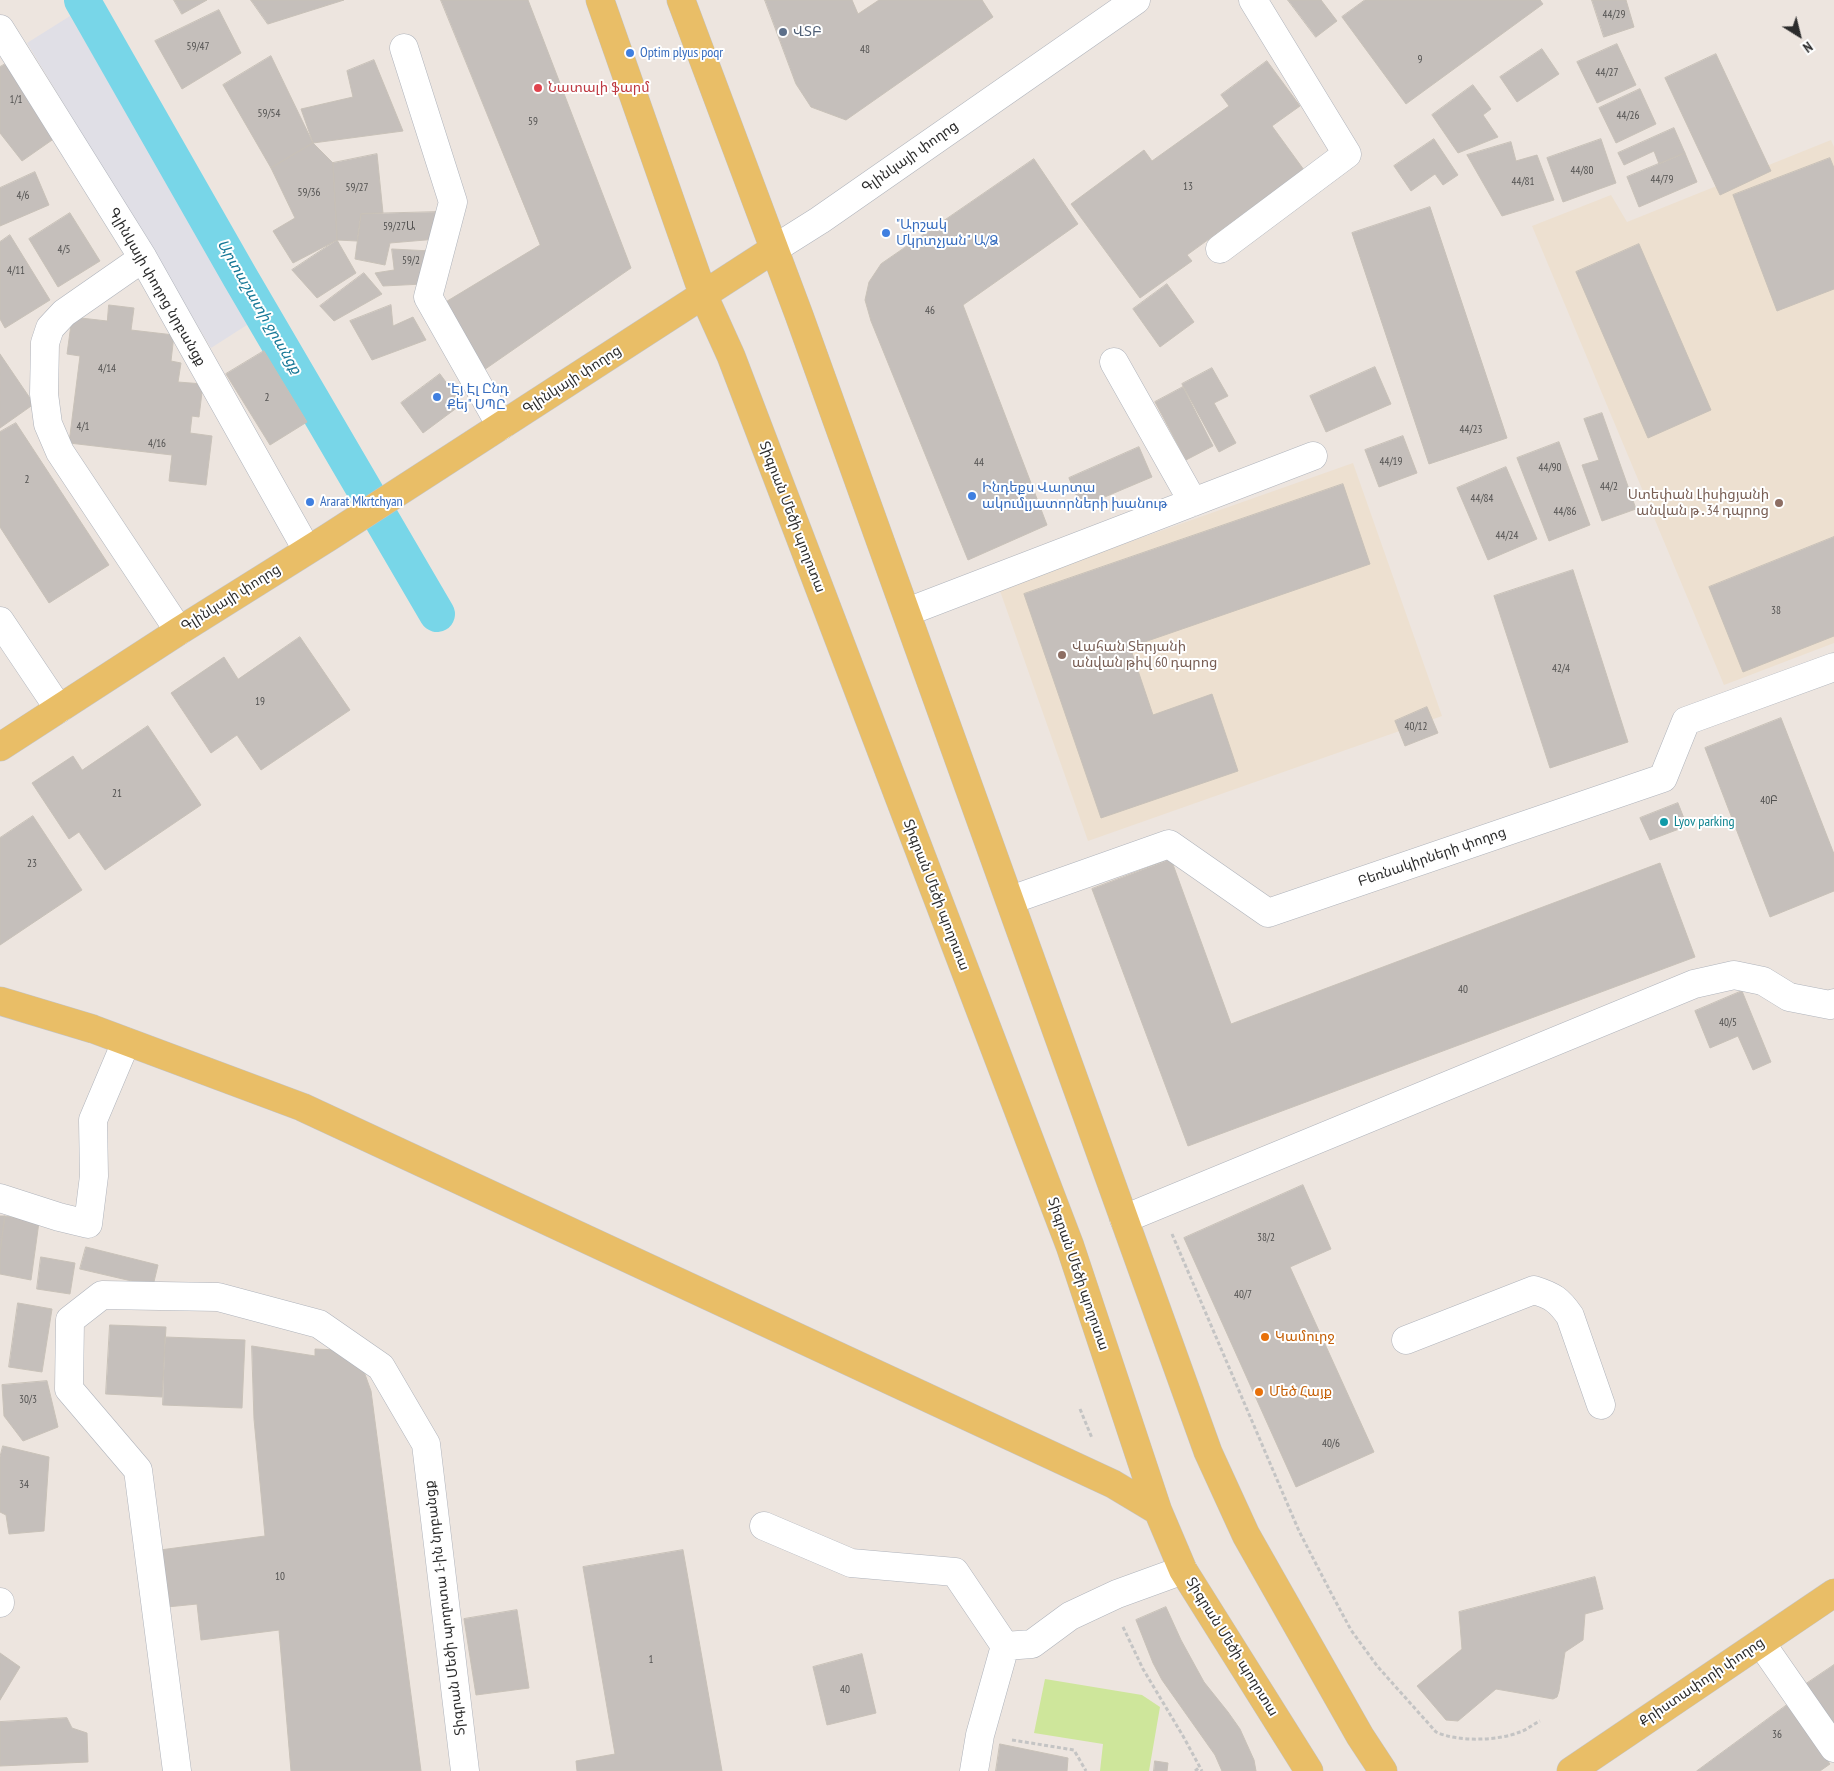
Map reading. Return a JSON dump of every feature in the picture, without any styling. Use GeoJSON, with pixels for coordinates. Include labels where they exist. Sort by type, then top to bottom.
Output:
{"type":"FeatureCollection","features":[{"type":"Feature","properties":{"kind":"main road","name":"Տիգրան Մեծի պողոտա"},"geometry":{"type":"LineString","coordinates":[[600,0],[703,294],[731,356],[1070,1246],[1158,1511],[1183,1570],[1309,1771]]}},
{"type":"Feature","properties":{"kind":"main road"},"geometry":{"type":"LineString","coordinates":[[681,0],[906,612],[1208,1452],[1246,1535],[1360,1736],[1383,1771]]}},
{"type":"Feature","properties":{"kind":"main road","name":"Գլինկայի փողոց"},"geometry":{"type":"LineString","coordinates":[[0,747],[774,249]]}},
{"type":"Feature","properties":{"kind":"main road"},"geometry":{"type":"LineString","coordinates":[[0,1001],[93,1029],[302,1107],[1113,1484],[1158,1511]]}},
{"type":"Feature","properties":{"kind":"main road","name":"Քրիստափորի փողոց"},"geometry":{"type":"LineString","coordinates":[[1570,1771],[1834,1593]]}},
{"type":"Feature","properties":{"kind":"street","name":"Գլինկայի փողոց"},"geometry":{"type":"LineString","coordinates":[[774,249],[820,220],[1136,0]]}},
{"type":"Feature","properties":{"kind":"street"},"geometry":{"type":"LineString","coordinates":[[1220,249],[1347,154],[1253,0]]}},
{"type":"Feature","properties":{"kind":"street","name":"Գլինկայի փողոց նրբանցք"},"geometry":{"type":"LineString","coordinates":[[0,29],[318,544]]}},
{"type":"Feature","properties":{"kind":"street"},"geometry":{"type":"LineString","coordinates":[[404,48],[453,202],[428,297],[501,426]]}},
{"type":"Feature","properties":{"kind":"street"},"geometry":{"type":"LineString","coordinates":[[142,258],[64,313],[50,328],[45,343],[44,394],[48,424],[60,452],[179,631]]}},
{"type":"Feature","properties":{"kind":"street"},"geometry":{"type":"LineString","coordinates":[[1114,362],[1193,502]]}},
{"type":"Feature","properties":{"kind":"street"},"geometry":{"type":"LineString","coordinates":[[906,612],[1313,456]]}},
{"type":"Feature","properties":{"kind":"street"},"geometry":{"type":"LineString","coordinates":[[0,621],[59,709]]}},
{"type":"Feature","properties":{"kind":"street","name":"Բեռնակիրների փողոց"},"geometry":{"type":"LineString","coordinates":[[1010,900],[1168,844],[1268,913],[1663,778],[1686,721],[1834,667]]}},
{"type":"Feature","properties":{"kind":"street"},"geometry":{"type":"LineString","coordinates":[[1124,1219],[1694,984],[1734,976],[1763,981],[1789,997],[1830,1004],[1834,1003]]}},
{"type":"Feature","properties":{"kind":"street"},"geometry":{"type":"LineString","coordinates":[[0,1198],[59,1217],[88,1224],[94,1176],[93,1120],[126,1042]]}},
{"type":"Feature","properties":{"kind":"street"},"geometry":{"type":"LineString","coordinates":[[1406,1340],[1534,1290],[1549,1294],[1561,1303],[1570,1316],[1601,1405]]}},
{"type":"Feature","properties":{"kind":"street","name":"Տիգրան Մեծի պողոտա 1-ին նրբանցք"},"geometry":{"type":"LineString","coordinates":[[177,1771],[138,1470],[69,1389],[70,1320],[102,1295],[218,1296],[319,1324],[381,1367],[426,1444],[464,1771]]}},
{"type":"Feature","properties":{"kind":"street"},"geometry":{"type":"LineString","coordinates":[[764,1526],[851,1563],[955,1572],[1005,1646],[980,1735],[974,1771]]}},
{"type":"Feature","properties":{"kind":"street"},"geometry":{"type":"LineString","coordinates":[[1005,1646],[1032,1644],[1070,1616],[1110,1598],[1183,1570]]}},
{"type":"Feature","properties":{"kind":"street"},"geometry":{"type":"LineString","coordinates":[[1761,1643],[1834,1748]]}},
{"type":"Feature","properties":{"kind":"path"},"geometry":{"type":"LineString","coordinates":[[1159,1204],[1299,1531],[1351,1630],[1378,1668],[1436,1732],[1448,1738],[1486,1739],[1519,1733],[1540,1720]]}},
{"type":"Feature","properties":{"kind":"path"},"geometry":{"type":"LineString","coordinates":[[1110,1598],[1144,1669],[1201,1769],[1195,1771]]}},
{"type":"Feature","properties":{"kind":"path"},"geometry":{"type":"LineString","coordinates":[[980,1735],[1074,1750],[1086,1771]]}},
{"type":"Feature","properties":{"kind":"shaded area"},"geometry":{"type":"Polygon","coordinates":[[[70,16],[250,323],[211,348],[27,43],[70,16]]]}},
{"type":"Feature","properties":{"kind":"shaded area"},"geometry":{"type":"Polygon","coordinates":[[[1831,140],[1834,147],[1834,643],[1724,685],[1532,226],[1611,195],[1627,222],[1831,140]]]}},
{"type":"Feature","properties":{"kind":"shaded area"},"geometry":{"type":"Polygon","coordinates":[[[1353,463],[1442,716],[1088,841],[999,588],[1353,463]]]}},
{"type":"Feature","properties":{"kind":"green space"},"geometry":{"type":"Polygon","coordinates":[[[1045,1679],[1142,1695],[1160,1707],[1149,1771],[1100,1771],[1103,1744],[1034,1733],[1045,1679]]]}},
{"type":"Feature","properties":{"kind":"building"},"geometry":{"type":"Polygon","coordinates":[[[174,0],[207,0],[182,14],[174,0]]]}},
{"type":"Feature","properties":{"kind":"building"},"geometry":{"type":"Polygon","coordinates":[[[251,0],[344,0],[268,24],[251,0]]]}},
{"type":"Feature","properties":{"kind":"building"},"geometry":{"type":"Polygon","coordinates":[[[441,0],[528,0],[631,268],[481,372],[444,303],[540,245],[441,0]]]}},
{"type":"Feature","properties":{"kind":"building"},"geometry":{"type":"Polygon","coordinates":[[[765,0],[852,0],[858,14],[879,0],[982,0],[993,17],[846,120],[811,107],[796,84],[765,0]]]}},
{"type":"Feature","properties":{"kind":"building"},"geometry":{"type":"Polygon","coordinates":[[[1288,0],[1321,0],[1337,21],[1316,37],[1288,0]]]}},
{"type":"Feature","properties":{"kind":"building"},"geometry":{"type":"Polygon","coordinates":[[[1365,0],[1540,0],[1543,4],[1406,104],[1342,17],[1365,0]]]}},
{"type":"Feature","properties":{"kind":"building"},"geometry":{"type":"Polygon","coordinates":[[[1592,0],[1626,0],[1634,27],[1604,37],[1592,0]]]}},
{"type":"Feature","properties":{"kind":"building"},"geometry":{"type":"Polygon","coordinates":[[[219,10],[241,53],[182,89],[155,41],[219,10]]]}},
{"type":"Feature","properties":{"kind":"building"},"geometry":{"type":"Polygon","coordinates":[[[1617,44],[1636,85],[1597,103],[1577,62],[1617,44]]]}},
{"type":"Feature","properties":{"kind":"building"},"geometry":{"type":"Polygon","coordinates":[[[1542,49],[1559,74],[1517,102],[1500,77],[1542,49]]]}},
{"type":"Feature","properties":{"kind":"building"},"geometry":{"type":"Polygon","coordinates":[[[1716,54],[1771,171],[1720,195],[1665,78],[1716,54]]]}},
{"type":"Feature","properties":{"kind":"building"},"geometry":{"type":"Polygon","coordinates":[[[271,56],[313,143],[271,168],[223,85],[271,56]]]}},
{"type":"Feature","properties":{"kind":"building"},"geometry":{"type":"Polygon","coordinates":[[[374,60],[403,131],[313,143],[301,109],[353,97],[347,71],[374,60]]]}},
{"type":"Feature","properties":{"kind":"building"},"geometry":{"type":"Polygon","coordinates":[[[1267,61],[1300,106],[1272,126],[1304,170],[1187,255],[1192,261],[1140,298],[1071,204],[1144,150],[1152,161],[1229,106],[1221,95],[1267,61]]]}},
{"type":"Feature","properties":{"kind":"building"},"geometry":{"type":"Polygon","coordinates":[[[9,62],[55,138],[22,161],[0,133],[0,67],[9,62]]]}},
{"type":"Feature","properties":{"kind":"building"},"geometry":{"type":"Polygon","coordinates":[[[1473,85],[1491,109],[1483,115],[1498,137],[1458,153],[1432,115],[1473,85]]]}},
{"type":"Feature","properties":{"kind":"building"},"geometry":{"type":"Polygon","coordinates":[[[1640,89],[1656,124],[1616,143],[1599,108],[1640,89]]]}},
{"type":"Feature","properties":{"kind":"building"},"geometry":{"type":"Polygon","coordinates":[[[1674,128],[1685,153],[1659,164],[1654,151],[1624,165],[1618,153],[1674,128]]]}},
{"type":"Feature","properties":{"kind":"building"},"geometry":{"type":"Polygon","coordinates":[[[1434,139],[1458,175],[1443,185],[1435,174],[1411,191],[1394,166],[1434,139]]]}},
{"type":"Feature","properties":{"kind":"building"},"geometry":{"type":"Polygon","coordinates":[[[1601,139],[1616,183],[1563,202],[1547,158],[1601,139]]]}},
{"type":"Feature","properties":{"kind":"building"},"geometry":{"type":"Polygon","coordinates":[[[1511,142],[1516,161],[1537,155],[1554,200],[1502,216],[1467,155],[1511,142]]]}},
{"type":"Feature","properties":{"kind":"building"},"geometry":{"type":"Polygon","coordinates":[[[313,143],[333,163],[337,240],[293,263],[273,231],[295,218],[271,168],[313,143]]]}},
{"type":"Feature","properties":{"kind":"building"},"geometry":{"type":"Polygon","coordinates":[[[1685,153],[1697,182],[1639,207],[1627,177],[1685,153]]]}},
{"type":"Feature","properties":{"kind":"building"},"geometry":{"type":"Polygon","coordinates":[[[377,154],[383,213],[361,214],[357,241],[337,240],[333,163],[377,154]]]}},
{"type":"Feature","properties":{"kind":"building"},"geometry":{"type":"Polygon","coordinates":[[[1830,158],[1834,168],[1834,289],[1777,311],[1733,195],[1830,158]]]}},
{"type":"Feature","properties":{"kind":"building"},"geometry":{"type":"Polygon","coordinates":[[[1034,159],[1078,224],[963,305],[1047,525],[968,560],[871,321],[865,300],[869,282],[881,264],[1034,159]]]}},
{"type":"Feature","properties":{"kind":"building"},"geometry":{"type":"Polygon","coordinates":[[[35,172],[49,205],[0,226],[0,188],[35,172]]]}},
{"type":"Feature","properties":{"kind":"building"},"geometry":{"type":"Polygon","coordinates":[[[1430,207],[1507,438],[1429,464],[1352,233],[1430,207]]]}},
{"type":"Feature","properties":{"kind":"building"},"geometry":{"type":"Polygon","coordinates":[[[439,212],[437,239],[390,243],[385,265],[355,259],[361,214],[439,212]]]}},
{"type":"Feature","properties":{"kind":"building"},"geometry":{"type":"Polygon","coordinates":[[[70,213],[100,261],[58,287],[29,239],[70,213]]]}},
{"type":"Feature","properties":{"kind":"building"},"geometry":{"type":"Polygon","coordinates":[[[10,235],[50,300],[5,328],[0,319],[0,242],[10,235]]]}},
{"type":"Feature","properties":{"kind":"building"},"geometry":{"type":"Polygon","coordinates":[[[337,240],[356,273],[317,298],[292,270],[337,240]]]}},
{"type":"Feature","properties":{"kind":"building"},"geometry":{"type":"Polygon","coordinates":[[[1639,244],[1711,410],[1648,438],[1576,272],[1639,244]]]}},
{"type":"Feature","properties":{"kind":"building"},"geometry":{"type":"Polygon","coordinates":[[[392,249],[431,251],[423,284],[383,286],[375,273],[394,270],[392,249]]]}},
{"type":"Feature","properties":{"kind":"building"},"geometry":{"type":"Polygon","coordinates":[[[364,273],[382,294],[334,321],[320,306],[364,273]]]}},
{"type":"Feature","properties":{"kind":"building"},"geometry":{"type":"Polygon","coordinates":[[[1167,284],[1194,322],[1160,347],[1133,309],[1167,284]]]}},
{"type":"Feature","properties":{"kind":"building"},"geometry":{"type":"Polygon","coordinates":[[[109,305],[134,308],[131,330],[174,335],[171,361],[181,363],[178,382],[203,384],[199,417],[192,416],[190,433],[212,436],[206,485],[169,481],[172,455],[69,443],[80,356],[67,354],[72,317],[107,321],[109,305]]]}},
{"type":"Feature","properties":{"kind":"building"},"geometry":{"type":"Polygon","coordinates":[[[391,305],[393,326],[413,317],[426,340],[372,360],[350,321],[391,305]]]}},
{"type":"Feature","properties":{"kind":"building"},"geometry":{"type":"Polygon","coordinates":[[[264,351],[307,422],[270,445],[226,374],[264,351]]]}},
{"type":"Feature","properties":{"kind":"building"},"geometry":{"type":"Polygon","coordinates":[[[0,354],[34,404],[0,428],[0,354]]]}},
{"type":"Feature","properties":{"kind":"building"},"geometry":{"type":"Polygon","coordinates":[[[1375,367],[1391,404],[1326,432],[1310,396],[1375,367]]]}},
{"type":"Feature","properties":{"kind":"building"},"geometry":{"type":"Polygon","coordinates":[[[1212,368],[1228,396],[1214,403],[1236,443],[1219,452],[1182,384],[1212,368]]]}},
{"type":"Feature","properties":{"kind":"building"},"geometry":{"type":"Polygon","coordinates":[[[440,374],[462,404],[423,433],[401,403],[440,374]]]}},
{"type":"Feature","properties":{"kind":"building"},"geometry":{"type":"Polygon","coordinates":[[[1183,387],[1213,446],[1186,460],[1155,402],[1183,387]]]}},
{"type":"Feature","properties":{"kind":"building"},"geometry":{"type":"Polygon","coordinates":[[[1602,413],[1636,509],[1602,521],[1582,465],[1599,460],[1584,419],[1602,413]]]}},
{"type":"Feature","properties":{"kind":"building"},"geometry":{"type":"Polygon","coordinates":[[[16,423],[109,565],[49,603],[0,527],[0,432],[16,423]]]}},
{"type":"Feature","properties":{"kind":"building"},"geometry":{"type":"Polygon","coordinates":[[[1403,436],[1417,473],[1379,487],[1365,450],[1403,436]]]}},
{"type":"Feature","properties":{"kind":"building"},"geometry":{"type":"Polygon","coordinates":[[[1559,442],[1590,525],[1549,541],[1517,458],[1559,442]]]}},
{"type":"Feature","properties":{"kind":"building"},"geometry":{"type":"Polygon","coordinates":[[[1139,447],[1152,477],[1081,507],[1069,478],[1139,447]]]}},
{"type":"Feature","properties":{"kind":"building"},"geometry":{"type":"Polygon","coordinates":[[[1506,467],[1537,539],[1488,560],[1457,488],[1506,467]]]}},
{"type":"Feature","properties":{"kind":"building"},"geometry":{"type":"Polygon","coordinates":[[[1343,484],[1370,564],[1130,647],[1153,715],[1212,694],[1238,771],[1101,818],[1024,594],[1343,484]]]}},
{"type":"Feature","properties":{"kind":"building","name":"Ստեփան Լիսիցյանի անվան թ․34 դպրոց"},"geometry":{"type":"Polygon","coordinates":[[[1834,537],[1834,636],[1743,672],[1709,587],[1834,537]]]}},
{"type":"Feature","properties":{"kind":"building"},"geometry":{"type":"Polygon","coordinates":[[[1573,570],[1628,742],[1550,768],[1494,596],[1573,570]]]}},
{"type":"Feature","properties":{"kind":"building"},"geometry":{"type":"Polygon","coordinates":[[[300,637],[350,710],[261,770],[237,735],[211,753],[171,693],[224,657],[238,679],[300,637]]]}},
{"type":"Feature","properties":{"kind":"building"},"geometry":{"type":"Polygon","coordinates":[[[1427,707],[1438,733],[1405,746],[1395,721],[1427,707]]]}},
{"type":"Feature","properties":{"kind":"building"},"geometry":{"type":"Polygon","coordinates":[[[1781,718],[1834,854],[1834,891],[1770,917],[1705,748],[1781,718]]]}},
{"type":"Feature","properties":{"kind":"building"},"geometry":{"type":"Polygon","coordinates":[[[148,726],[201,805],[105,870],[79,832],[69,839],[32,783],[73,756],[82,770],[148,726]]]}},
{"type":"Feature","properties":{"kind":"building","name":"Lyov parking"},"geometry":{"type":"Polygon","coordinates":[[[1678,803],[1687,826],[1650,840],[1640,818],[1678,803]]]}},
{"type":"Feature","properties":{"kind":"building"},"geometry":{"type":"Polygon","coordinates":[[[33,816],[82,890],[0,945],[0,838],[33,816]]]}},
{"type":"Feature","properties":{"kind":"building"},"geometry":{"type":"Polygon","coordinates":[[[1171,859],[1231,1024],[1660,863],[1695,957],[1188,1146],[1092,889],[1171,859]]]}},
{"type":"Feature","properties":{"kind":"building"},"geometry":{"type":"Polygon","coordinates":[[[1742,991],[1771,1062],[1753,1070],[1738,1036],[1710,1048],[1695,1011],[1742,991]]]}},
{"type":"Feature","properties":{"kind":"building"},"geometry":{"type":"Polygon","coordinates":[[[1303,1185],[1331,1249],[1290,1267],[1374,1452],[1296,1487],[1184,1238],[1303,1185]]]}},
{"type":"Feature","properties":{"kind":"building"},"geometry":{"type":"Polygon","coordinates":[[[0,1216],[5,1216],[0,1253],[0,1216]]]}},
{"type":"Feature","properties":{"kind":"building"},"geometry":{"type":"Polygon","coordinates":[[[5,1216],[39,1222],[31,1280],[0,1274],[0,1253],[5,1216]]]}},
{"type":"Feature","properties":{"kind":"building"},"geometry":{"type":"Polygon","coordinates":[[[86,1247],[158,1265],[153,1286],[80,1269],[86,1247]]]}},
{"type":"Feature","properties":{"kind":"building"},"geometry":{"type":"Polygon","coordinates":[[[41,1257],[75,1263],[70,1294],[37,1289],[41,1257]]]}},
{"type":"Feature","properties":{"kind":"building"},"geometry":{"type":"Polygon","coordinates":[[[18,1303],[52,1309],[42,1372],[9,1367],[18,1303]]]}},
{"type":"Feature","properties":{"kind":"building"},"geometry":{"type":"Polygon","coordinates":[[[110,1325],[166,1327],[162,1397],[106,1394],[110,1325]]]}},
{"type":"Feature","properties":{"kind":"building"},"geometry":{"type":"Polygon","coordinates":[[[165,1337],[245,1340],[242,1408],[163,1405],[165,1337]]]}},
{"type":"Feature","properties":{"kind":"building"},"geometry":{"type":"Polygon","coordinates":[[[252,1346],[315,1356],[315,1349],[338,1350],[362,1366],[371,1391],[421,1771],[291,1771],[279,1630],[201,1640],[197,1604],[167,1607],[160,1550],[265,1536],[254,1419],[252,1346]]]}},
{"type":"Feature","properties":{"kind":"building"},"geometry":{"type":"Polygon","coordinates":[[[47,1381],[58,1427],[23,1441],[4,1416],[2,1385],[47,1381]]]}},
{"type":"Feature","properties":{"kind":"building"},"geometry":{"type":"Polygon","coordinates":[[[3,1446],[49,1457],[44,1531],[9,1534],[6,1515],[0,1512],[0,1457],[3,1446]]]}},
{"type":"Feature","properties":{"kind":"building"},"geometry":{"type":"Polygon","coordinates":[[[683,1550],[722,1771],[577,1771],[576,1761],[615,1754],[583,1567],[683,1550]]]}},
{"type":"Feature","properties":{"kind":"building"},"geometry":{"type":"Polygon","coordinates":[[[1595,1577],[1603,1609],[1585,1614],[1583,1640],[1565,1652],[1557,1697],[1553,1699],[1496,1689],[1458,1721],[1446,1720],[1417,1686],[1462,1649],[1459,1612],[1595,1577]]]}},
{"type":"Feature","properties":{"kind":"building"},"geometry":{"type":"Polygon","coordinates":[[[1166,1607],[1181,1640],[1204,1682],[1240,1729],[1254,1760],[1256,1771],[1222,1771],[1215,1755],[1162,1680],[1136,1620],[1166,1607]]]}},
{"type":"Feature","properties":{"kind":"building"},"geometry":{"type":"Polygon","coordinates":[[[517,1610],[529,1688],[476,1695],[464,1619],[517,1610]]]}},
{"type":"Feature","properties":{"kind":"building"},"geometry":{"type":"Polygon","coordinates":[[[0,1653],[20,1667],[0,1700],[0,1653]]]}},
{"type":"Feature","properties":{"kind":"building"},"geometry":{"type":"Polygon","coordinates":[[[862,1654],[876,1713],[827,1725],[813,1667],[862,1654]]]}},
{"type":"Feature","properties":{"kind":"building"},"geometry":{"type":"Polygon","coordinates":[[[1834,1665],[1834,1730],[1803,1686],[1834,1665]]]}},
{"type":"Feature","properties":{"kind":"building"},"geometry":{"type":"Polygon","coordinates":[[[1787,1705],[1830,1764],[1820,1771],[1697,1771],[1787,1705]]]}},
{"type":"Feature","properties":{"kind":"building"},"geometry":{"type":"Polygon","coordinates":[[[67,1718],[72,1728],[87,1733],[88,1762],[0,1766],[0,1722],[67,1718]]]}},
{"type":"Feature","properties":{"kind":"building"},"geometry":{"type":"Polygon","coordinates":[[[1000,1744],[1068,1758],[1067,1771],[996,1771],[1000,1744]]]}},
{"type":"Feature","properties":{"kind":"building"},"geometry":{"type":"Polygon","coordinates":[[[1155,1761],[1168,1763],[1167,1771],[1154,1771],[1155,1761]]]}},
{"type":"Feature","properties":{"kind":"waterway","name":"Արտաշատի ջրանցք"},"geometry":{"type":"LineString","coordinates":[[82,0],[240,277],[437,614]]}},
{"type":"Feature","properties":{"kind":"place","name":"ՎՏԲ"},"geometry":{"type":"Point","coordinates":[783,32]}},
{"type":"Feature","properties":{"kind":"place","name":"Optim plyus poqr"},"geometry":{"type":"Point","coordinates":[630,53]}},
{"type":"Feature","properties":{"kind":"place","name":"Նատալի ֆարմ"},"geometry":{"type":"Point","coordinates":[538,88]}},
{"type":"Feature","properties":{"kind":"place","name":"\"Արշակ Մկրտչյան\" Ա/Ձ"},"geometry":{"type":"Point","coordinates":[886,233]}},
{"type":"Feature","properties":{"kind":"place","name":"\"Էյ Էլ Ընդ Քեյ\" ՍՊԸ"},"geometry":{"type":"Point","coordinates":[437,397]}},
{"type":"Feature","properties":{"kind":"place","name":"Ինդեքս Վարտա ակումլյատորների խանութ"},"geometry":{"type":"Point","coordinates":[972,496]}},
{"type":"Feature","properties":{"kind":"place","name":"Ararat Mkrtchyan"},"geometry":{"type":"Point","coordinates":[310,502]}},
{"type":"Feature","properties":{"kind":"place","name":"Ստեփան Լիսիցյանի անվան թ․34 դպրոց"},"geometry":{"type":"Point","coordinates":[1779,503]}},
{"type":"Feature","properties":{"kind":"place","name":"Վահան Տերյանի անվան թիվ 60 դպրոց"},"geometry":{"type":"Point","coordinates":[1062,655]}},
{"type":"Feature","properties":{"kind":"place","name":"Lyov parking"},"geometry":{"type":"Point","coordinates":[1664,822]}},
{"type":"Feature","properties":{"kind":"place","name":"Կամուրջ"},"geometry":{"type":"Point","coordinates":[1265,1337]}},
{"type":"Feature","properties":{"kind":"place","name":"Մեծ Հայք"},"geometry":{"type":"Point","coordinates":[1259,1392]}}]}
